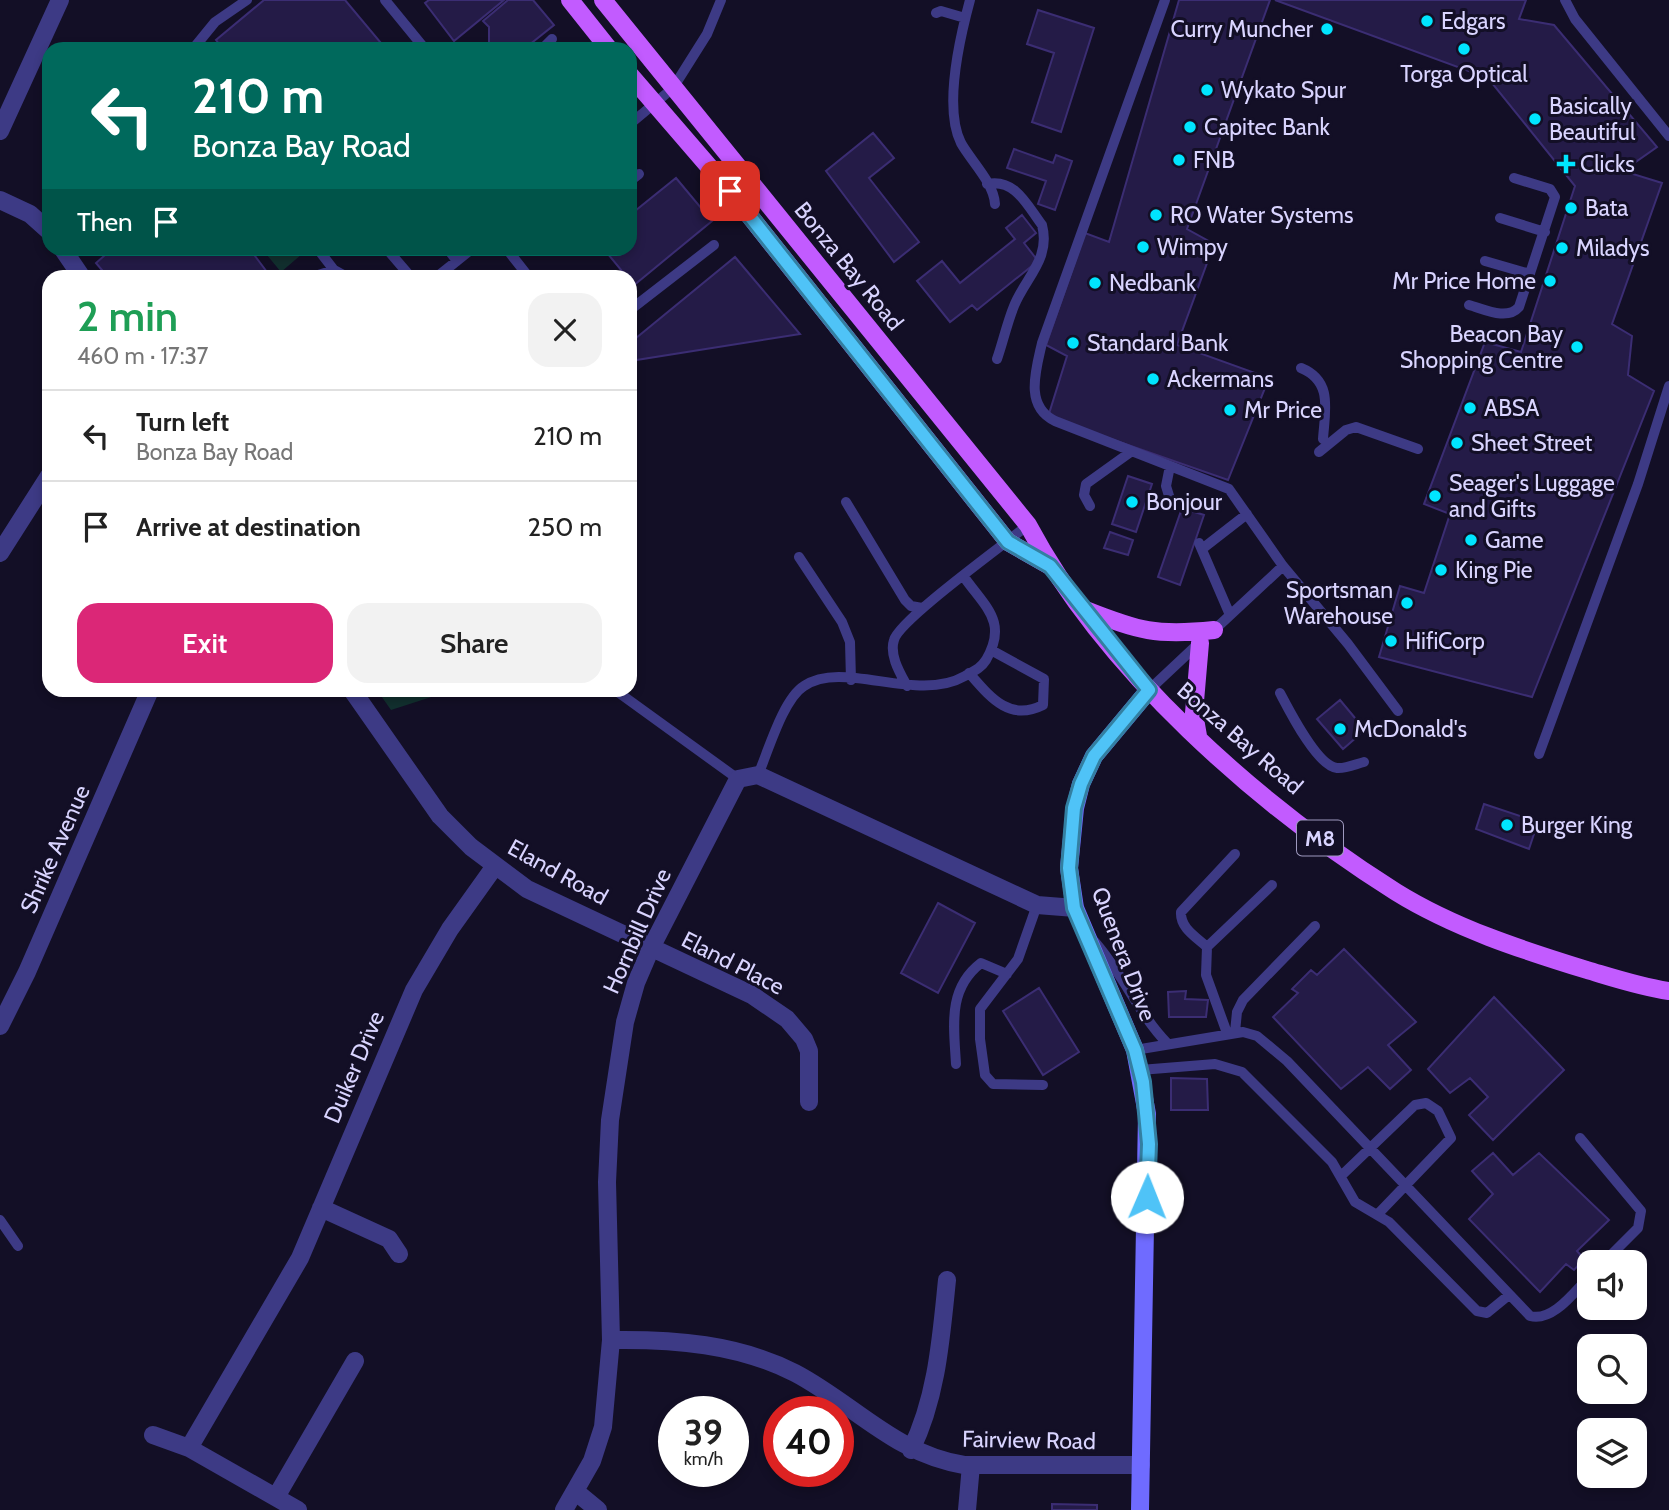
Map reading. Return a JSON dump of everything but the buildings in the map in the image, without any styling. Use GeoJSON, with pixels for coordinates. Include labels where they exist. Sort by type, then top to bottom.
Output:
{"type":"FeatureCollection","features":[{"type":"Feature","properties":{"kind":"main road"},"geometry":{"type":"LineString","coordinates":[[570,0],[603,42]]}},
{"type":"Feature","properties":{"kind":"main road","name":"Bonza Bay Road"},"geometry":{"type":"LineString","coordinates":[[603,0],[636,42]]}},
{"type":"Feature","properties":{"kind":"main road","name":"Bonza Bay Road"},"geometry":{"type":"LineString","coordinates":[[637,43],[1028,525],[1050,566],[1149,690],[1239,776],[1397,893],[1453,922],[1543,957],[1669,991]]}},
{"type":"Feature","properties":{"kind":"main road","name":"Bonza Bay Road"},"geometry":{"type":"LineString","coordinates":[[637,84],[730,191],[1008,542],[1050,566]]}},
{"type":"Feature","properties":{"kind":"main road"},"geometry":{"type":"LineString","coordinates":[[1083,608],[1143,631],[1176,634],[1214,630]]}},
{"type":"Feature","properties":{"kind":"main road"},"geometry":{"type":"LineString","coordinates":[[1198,736],[1194,713],[1199,643]]}},
{"type":"Feature","properties":{"kind":"street"},"geometry":{"type":"LineString","coordinates":[[0,131],[60,0]]}},
{"type":"Feature","properties":{"kind":"street"},"geometry":{"type":"LineString","coordinates":[[0,200],[30,214],[42,225]]}},
{"type":"Feature","properties":{"kind":"street"},"geometry":{"type":"LineString","coordinates":[[0,553],[41,504]]}},
{"type":"Feature","properties":{"kind":"street","name":"Quenera Drive"},"geometry":{"type":"LineString","coordinates":[[1140,1510],[1149,1144],[1135,1050],[1074,908],[1069,868],[1074,808],[1081,784],[1094,756],[1149,690]]}},
{"type":"Feature","properties":{"kind":"street","name":"Shrike Avenue"},"geometry":{"type":"LineString","coordinates":[[0,1026],[27,972],[147,697]]}},
{"type":"Feature","properties":{"kind":"street","name":"Eland Road"},"geometry":{"type":"LineString","coordinates":[[357,697],[440,816],[495,866],[527,889],[651,948]]}},
{"type":"Feature","properties":{"kind":"street"},"geometry":{"type":"LineString","coordinates":[[738,779],[758,775],[1037,905],[1074,908]]}},
{"type":"Feature","properties":{"kind":"street","name":"Hornbill Drive"},"geometry":{"type":"LineString","coordinates":[[564,1510],[599,1446],[611,1340],[607,1182],[610,1120],[625,1022],[636,983],[651,948],[738,779]]}},
{"type":"Feature","properties":{"kind":"street","name":"Duiker Drive"},"geometry":{"type":"LineString","coordinates":[[189,1448],[279,1299],[414,990],[450,929],[495,866]]}},
{"type":"Feature","properties":{"kind":"street","name":"Eland Place"},"geometry":{"type":"LineString","coordinates":[[651,948],[752,995],[788,1019],[804,1039],[809,1051],[809,1101]]}},
{"type":"Feature","properties":{"kind":"street"},"geometry":{"type":"LineString","coordinates":[[321,1208],[389,1240],[399,1254]]}},
{"type":"Feature","properties":{"kind":"street"},"geometry":{"type":"LineString","coordinates":[[911,1450],[922,1428],[937,1375],[947,1280]]}},
{"type":"Feature","properties":{"kind":"street","name":"Fairview Road"},"geometry":{"type":"LineString","coordinates":[[611,1340],[684,1342],[738,1351],[760,1359],[796,1374],[911,1450],[938,1461],[971,1465],[1141,1465]]}},
{"type":"Feature","properties":{"kind":"street"},"geometry":{"type":"LineString","coordinates":[[276,1497],[355,1361]]}},
{"type":"Feature","properties":{"kind":"street"},"geometry":{"type":"LineString","coordinates":[[153,1435],[189,1448],[298,1510]]}},
{"type":"Feature","properties":{"kind":"street"},"geometry":{"type":"LineString","coordinates":[[967,1510],[971,1465]]}},
{"type":"Feature","properties":{"kind":"street"},"geometry":{"type":"LineString","coordinates":[[575,1491],[598,1510]]}},
{"type":"Feature","properties":{"kind":"lane"},"geometry":{"type":"LineString","coordinates":[[197,42],[215,22],[247,0]]}},
{"type":"Feature","properties":{"kind":"lane"},"geometry":{"type":"LineString","coordinates":[[637,118],[673,88],[707,34],[721,0]]}},
{"type":"Feature","properties":{"kind":"lane"},"geometry":{"type":"LineString","coordinates":[[970,0],[955,75],[953,111],[960,141],[987,184],[995,204]]}},
{"type":"Feature","properties":{"kind":"lane"},"geometry":{"type":"LineString","coordinates":[[1165,0],[1042,343],[1033,383],[1035,398],[1045,415],[1229,489],[1283,565],[1348,643],[1398,711]]}},
{"type":"Feature","properties":{"kind":"lane"},"geometry":{"type":"LineString","coordinates":[[1564,0],[1575,19],[1669,136]]}},
{"type":"Feature","properties":{"kind":"lane"},"geometry":{"type":"LineString","coordinates":[[387,1],[419,42]]}},
{"type":"Feature","properties":{"kind":"lane"},"geometry":{"type":"LineString","coordinates":[[936,13],[941,11],[965,18]]}},
{"type":"Feature","properties":{"kind":"lane"},"geometry":{"type":"LineString","coordinates":[[549,42],[552,39]]}},
{"type":"Feature","properties":{"kind":"lane"},"geometry":{"type":"LineString","coordinates":[[1469,305],[1505,315],[1513,313],[1518,307],[1554,208],[1553,192],[1514,178]]}},
{"type":"Feature","properties":{"kind":"lane"},"geometry":{"type":"LineString","coordinates":[[987,184],[998,182],[1009,185],[1042,225],[1044,232],[1038,266],[1014,304],[997,359]]}},
{"type":"Feature","properties":{"kind":"lane"},"geometry":{"type":"LineString","coordinates":[[1500,218],[1545,232]]}},
{"type":"Feature","properties":{"kind":"lane"},"geometry":{"type":"LineString","coordinates":[[637,304],[714,244]]}},
{"type":"Feature","properties":{"kind":"lane"},"geometry":{"type":"LineString","coordinates":[[323,256],[334,270]]}},
{"type":"Feature","properties":{"kind":"lane"},"geometry":{"type":"LineString","coordinates":[[393,256],[405,270]]}},
{"type":"Feature","properties":{"kind":"lane"},"geometry":{"type":"LineString","coordinates":[[453,256],[457,261]]}},
{"type":"Feature","properties":{"kind":"lane"},"geometry":{"type":"LineString","coordinates":[[446,270],[463,256]]}},
{"type":"Feature","properties":{"kind":"lane"},"geometry":{"type":"LineString","coordinates":[[512,256],[523,270]]}},
{"type":"Feature","properties":{"kind":"lane"},"geometry":{"type":"LineString","coordinates":[[1485,261],[1530,274]]}},
{"type":"Feature","properties":{"kind":"lane"},"geometry":{"type":"LineString","coordinates":[[1301,368],[1317,377],[1326,394],[1324,439]]}},
{"type":"Feature","properties":{"kind":"lane"},"geometry":{"type":"LineString","coordinates":[[1539,754],[1637,484],[1669,386]]}},
{"type":"Feature","properties":{"kind":"lane"},"geometry":{"type":"LineString","coordinates":[[1319,452],[1346,430],[1356,427],[1418,449]]}},
{"type":"Feature","properties":{"kind":"lane"},"geometry":{"type":"LineString","coordinates":[[1090,506],[1084,495],[1086,484],[1132,451]]}},
{"type":"Feature","properties":{"kind":"lane"},"geometry":{"type":"LineString","coordinates":[[1170,466],[1166,486],[1170,499]]}},
{"type":"Feature","properties":{"kind":"lane"},"geometry":{"type":"LineString","coordinates":[[846,502],[905,600],[911,606],[922,608]]}},
{"type":"Feature","properties":{"kind":"lane"},"geometry":{"type":"LineString","coordinates":[[1230,615],[1200,546],[1247,514]]}},
{"type":"Feature","properties":{"kind":"lane"},"geometry":{"type":"LineString","coordinates":[[907,686],[894,654],[894,639],[911,616],[1028,525]]}},
{"type":"Feature","properties":{"kind":"lane"},"geometry":{"type":"LineString","coordinates":[[799,557],[842,622],[850,642],[851,680]]}},
{"type":"Feature","properties":{"kind":"lane"},"geometry":{"type":"LineString","coordinates":[[1149,690],[1283,565]]}},
{"type":"Feature","properties":{"kind":"lane"},"geometry":{"type":"LineString","coordinates":[[758,775],[789,703],[802,687],[822,680],[941,686],[981,667],[997,635],[996,622],[964,577]]}},
{"type":"Feature","properties":{"kind":"lane"},"geometry":{"type":"LineString","coordinates":[[969,673],[994,702],[1008,710],[1032,710],[1043,705],[1044,679],[991,650]]}},
{"type":"Feature","properties":{"kind":"lane"},"geometry":{"type":"LineString","coordinates":[[1280,693],[1295,722],[1325,762],[1337,768],[1364,762]]}},
{"type":"Feature","properties":{"kind":"lane"},"geometry":{"type":"LineString","coordinates":[[625,697],[738,779]]}},
{"type":"Feature","properties":{"kind":"lane"},"geometry":{"type":"LineString","coordinates":[[1207,947],[1185,927],[1181,921],[1181,912],[1235,854]]}},
{"type":"Feature","properties":{"kind":"lane"},"geometry":{"type":"LineString","coordinates":[[1231,1032],[1206,975],[1207,947],[1272,885]]}},
{"type":"Feature","properties":{"kind":"lane"},"geometry":{"type":"LineString","coordinates":[[1037,905],[1018,959],[980,1009],[980,1039],[985,1075],[993,1084],[1043,1085]]}},
{"type":"Feature","properties":{"kind":"lane"},"geometry":{"type":"LineString","coordinates":[[1231,1032],[1243,1000],[1315,926]]}},
{"type":"Feature","properties":{"kind":"lane"},"geometry":{"type":"LineString","coordinates":[[1083,929],[1112,963],[1137,1007],[1167,1044]]}},
{"type":"Feature","properties":{"kind":"lane"},"geometry":{"type":"LineString","coordinates":[[956,1064],[953,1005],[957,993],[981,963],[1007,974]]}},
{"type":"Feature","properties":{"kind":"lane"},"geometry":{"type":"LineString","coordinates":[[1135,1050],[1231,1032],[1257,1036],[1287,1060],[1530,1317],[1542,1318],[1577,1287]]}},
{"type":"Feature","properties":{"kind":"lane"},"geometry":{"type":"LineString","coordinates":[[1140,1070],[1198,1063],[1215,1064],[1242,1072],[1332,1162],[1355,1202],[1389,1222],[1477,1311],[1487,1313],[1509,1295]]}},
{"type":"Feature","properties":{"kind":"lane"},"geometry":{"type":"LineString","coordinates":[[1341,1176],[1415,1105],[1426,1103],[1438,1111],[1451,1138],[1377,1215]]}},
{"type":"Feature","properties":{"kind":"lane"},"geometry":{"type":"LineString","coordinates":[[1580,1138],[1637,1205],[1642,1218],[1638,1228],[1616,1250]]}},
{"type":"Feature","properties":{"kind":"lane"},"geometry":{"type":"LineString","coordinates":[[0,1220],[18,1246]]}},
{"type":"Feature","properties":{"kind":"green space"},"geometry":{"type":"Polygon","coordinates":[[[268,256],[300,256],[283,270],[279,270],[268,256]]]}},
{"type":"Feature","properties":{"kind":"green space"},"geometry":{"type":"Polygon","coordinates":[[[382,697],[431,697],[391,710],[382,697]]]}},
{"type":"Feature","properties":{"kind":"place","name":"Edgars"},"geometry":{"type":"Point","coordinates":[1427,21]}},
{"type":"Feature","properties":{"kind":"place","name":"Curry Muncher"},"geometry":{"type":"Point","coordinates":[1327,29]}},
{"type":"Feature","properties":{"kind":"place","name":"Torga Optical"},"geometry":{"type":"Point","coordinates":[1464,49]}},
{"type":"Feature","properties":{"kind":"place","name":"Wykato Spur"},"geometry":{"type":"Point","coordinates":[1207,90]}},
{"type":"Feature","properties":{"kind":"place","name":"Basically Beautiful"},"geometry":{"type":"Point","coordinates":[1535,119]}},
{"type":"Feature","properties":{"kind":"place","name":"Capitec Bank"},"geometry":{"type":"Point","coordinates":[1190,127]}},
{"type":"Feature","properties":{"kind":"place","name":"FNB"},"geometry":{"type":"Point","coordinates":[1179,160]}},
{"type":"Feature","properties":{"kind":"place","name":"Clicks"},"geometry":{"type":"Point","coordinates":[1566,164]}},
{"type":"Feature","properties":{"kind":"place","name":"Bata"},"geometry":{"type":"Point","coordinates":[1571,208]}},
{"type":"Feature","properties":{"kind":"place","name":"RO Water Systems"},"geometry":{"type":"Point","coordinates":[1156,215]}},
{"type":"Feature","properties":{"kind":"place","name":"Wimpy"},"geometry":{"type":"Point","coordinates":[1143,247]}},
{"type":"Feature","properties":{"kind":"place","name":"Miladys"},"geometry":{"type":"Point","coordinates":[1562,248]}},
{"type":"Feature","properties":{"kind":"place","name":"Mr Price Home"},"geometry":{"type":"Point","coordinates":[1550,281]}},
{"type":"Feature","properties":{"kind":"place","name":"Nedbank"},"geometry":{"type":"Point","coordinates":[1095,283]}},
{"type":"Feature","properties":{"kind":"place","name":"Standard Bank"},"geometry":{"type":"Point","coordinates":[1073,343]}},
{"type":"Feature","properties":{"kind":"place","name":"Beacon Bay Shopping Centre"},"geometry":{"type":"Point","coordinates":[1577,347]}},
{"type":"Feature","properties":{"kind":"place","name":"Ackermans"},"geometry":{"type":"Point","coordinates":[1153,379]}},
{"type":"Feature","properties":{"kind":"place","name":"ABSA"},"geometry":{"type":"Point","coordinates":[1470,408]}},
{"type":"Feature","properties":{"kind":"place","name":"Mr Price"},"geometry":{"type":"Point","coordinates":[1230,410]}},
{"type":"Feature","properties":{"kind":"place","name":"Sheet Street"},"geometry":{"type":"Point","coordinates":[1457,443]}},
{"type":"Feature","properties":{"kind":"place","name":"Seager's Luggage and Gifts"},"geometry":{"type":"Point","coordinates":[1435,496]}},
{"type":"Feature","properties":{"kind":"place","name":"Bonjour"},"geometry":{"type":"Point","coordinates":[1132,502]}},
{"type":"Feature","properties":{"kind":"place","name":"Game"},"geometry":{"type":"Point","coordinates":[1471,540]}},
{"type":"Feature","properties":{"kind":"place","name":"King Pie"},"geometry":{"type":"Point","coordinates":[1441,570]}},
{"type":"Feature","properties":{"kind":"place","name":"Sportsman Warehouse"},"geometry":{"type":"Point","coordinates":[1407,603]}},
{"type":"Feature","properties":{"kind":"place","name":"HifiCorp"},"geometry":{"type":"Point","coordinates":[1391,641]}},
{"type":"Feature","properties":{"kind":"place","name":"McDonald's"},"geometry":{"type":"Point","coordinates":[1340,729]}},
{"type":"Feature","properties":{"kind":"place","name":"Burger King"},"geometry":{"type":"Point","coordinates":[1507,825]}},
{"type":"Feature","properties":{"kind":"route"},"geometry":{"type":"LineString","coordinates":[[730,191],[1008,542],[1050,566],[1149,690],[1094,756],[1081,784],[1074,808],[1069,868],[1074,908],[1135,1050],[1143,1082],[1149,1144],[1147,1197]]}}]}
